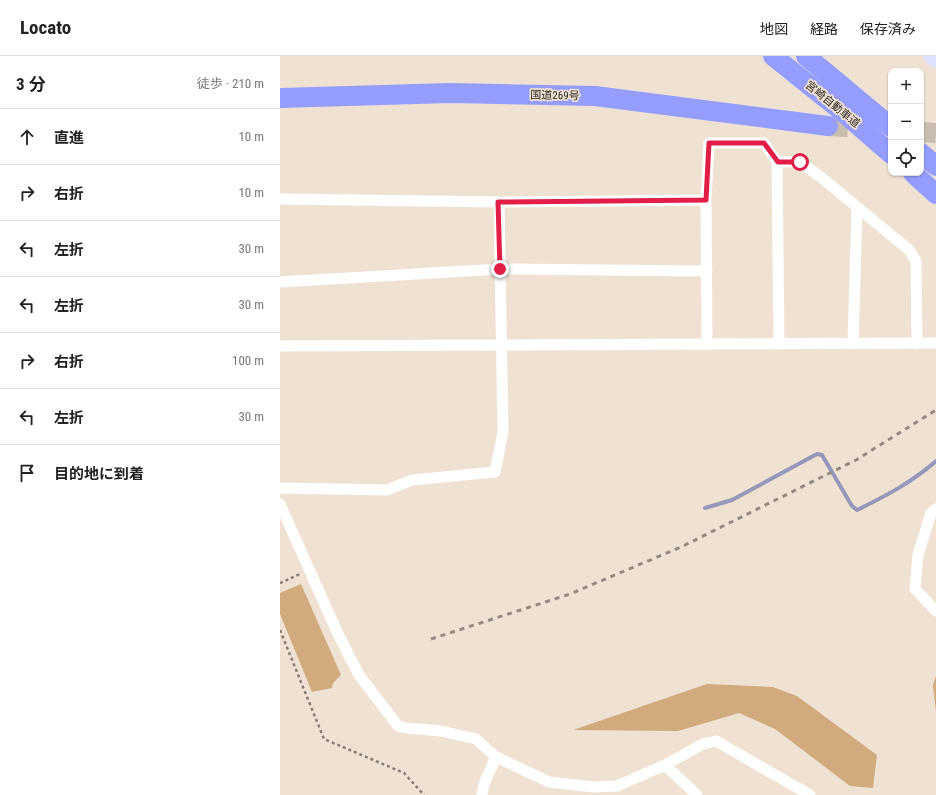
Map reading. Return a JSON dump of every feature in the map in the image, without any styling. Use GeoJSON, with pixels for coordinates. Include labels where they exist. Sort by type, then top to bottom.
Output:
{"type":"FeatureCollection","features":[{"type":"Feature","properties":{"kind":"highway","name":"宮崎自動車道"},"geometry":{"type":"LineString","coordinates":[[773,56],[844,113],[888,151]]}},
{"type":"Feature","properties":{"kind":"highway","name":"宮崎自動車道"},"geometry":{"type":"LineString","coordinates":[[806,56],[888,124]]}},
{"type":"Feature","properties":{"kind":"highway","name":"国道269号"},"geometry":{"type":"LineString","coordinates":[[280,98],[450,93],[595,96],[828,126]]}},
{"type":"Feature","properties":{"kind":"highway"},"geometry":{"type":"LineString","coordinates":[[924,156],[936,166]]}},
{"type":"Feature","properties":{"kind":"highway"},"geometry":{"type":"LineString","coordinates":[[916,176],[936,194]]}},
{"type":"Feature","properties":{"kind":"street"},"geometry":{"type":"LineString","coordinates":[[931,56],[936,60]]}},
{"type":"Feature","properties":{"kind":"street"},"geometry":{"type":"LineString","coordinates":[[707,344],[706,200],[709,143],[764,143],[778,162],[779,344]]}},
{"type":"Feature","properties":{"kind":"street"},"geometry":{"type":"LineString","coordinates":[[778,162],[800,162],[822,178],[910,250],[916,261],[917,344]]}},
{"type":"Feature","properties":{"kind":"street"},"geometry":{"type":"LineString","coordinates":[[280,199],[498,202],[706,200]]}},
{"type":"Feature","properties":{"kind":"street"},"geometry":{"type":"LineString","coordinates":[[280,488],[387,490],[412,480],[495,472],[503,432],[498,202]]}},
{"type":"Feature","properties":{"kind":"street"},"geometry":{"type":"LineString","coordinates":[[853,344],[857,208]]}},
{"type":"Feature","properties":{"kind":"street"},"geometry":{"type":"LineString","coordinates":[[280,282],[500,269],[707,272]]}},
{"type":"Feature","properties":{"kind":"street"},"geometry":{"type":"LineString","coordinates":[[280,346],[936,343]]}},
{"type":"Feature","properties":{"kind":"street"},"geometry":{"type":"LineString","coordinates":[[280,504],[309,570],[359,675],[395,724],[406,728],[441,731],[476,739],[496,757],[549,782],[594,787],[617,786],[665,765],[703,744],[716,741],[810,795]]}},
{"type":"Feature","properties":{"kind":"street"},"geometry":{"type":"LineString","coordinates":[[936,509],[931,513],[918,555],[915,589],[936,611]]}},
{"type":"Feature","properties":{"kind":"street"},"geometry":{"type":"LineString","coordinates":[[482,795],[484,784],[496,757]]}},
{"type":"Feature","properties":{"kind":"street"},"geometry":{"type":"LineString","coordinates":[[665,765],[697,795]]}},
{"type":"Feature","properties":{"kind":"path"},"geometry":{"type":"LineString","coordinates":[[280,583],[309,570]]}},
{"type":"Feature","properties":{"kind":"path"},"geometry":{"type":"LineString","coordinates":[[280,630],[324,739],[404,773],[424,795]]}},
{"type":"Feature","properties":{"kind":"shaded area"},"geometry":{"type":"Polygon","coordinates":[[[301,584],[341,675],[333,683],[332,688],[312,692],[280,614],[280,593],[301,584]]]}},
{"type":"Feature","properties":{"kind":"shaded area"},"geometry":{"type":"Polygon","coordinates":[[[936,676],[936,713],[933,685],[936,676]]]}},
{"type":"Feature","properties":{"kind":"shaded area"},"geometry":{"type":"Polygon","coordinates":[[[707,684],[773,687],[797,696],[877,755],[873,788],[850,786],[775,729],[739,713],[678,731],[573,730],[707,684]]]}},
{"type":"Feature","properties":{"kind":"waterway"},"geometry":{"type":"LineString","coordinates":[[705,508],[732,500],[817,454],[822,455],[852,506],[857,510],[918,476],[936,461]]}},
{"type":"Feature","properties":{"kind":"tunnel"},"geometry":{"type":"LineString","coordinates":[[828,126],[872,129]]}},
{"type":"Feature","properties":{"kind":"tunnel"},"geometry":{"type":"LineString","coordinates":[[924,132],[936,133]]}},
{"type":"Feature","properties":{"kind":"railway"},"geometry":{"type":"LineString","coordinates":[[431,639],[570,594],[681,547],[856,460],[936,410]]}},
{"type":"Feature","properties":{"kind":"route"},"geometry":{"type":"LineString","coordinates":[[500,269],[498,202],[706,200],[709,143],[764,143],[778,162],[800,162]]}}]}
